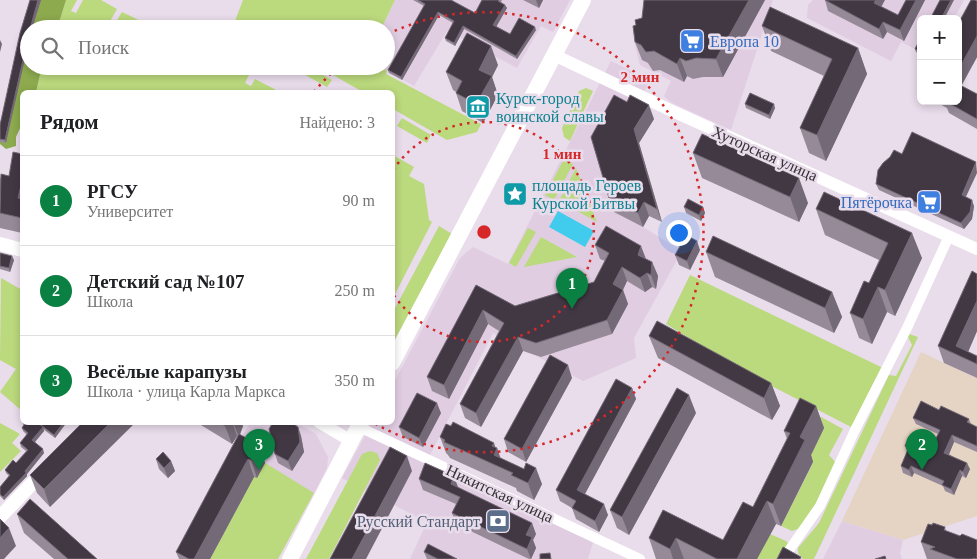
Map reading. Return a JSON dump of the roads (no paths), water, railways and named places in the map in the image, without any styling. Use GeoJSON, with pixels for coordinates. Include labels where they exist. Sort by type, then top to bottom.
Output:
{"type":"FeatureCollection","features":[{"type":"Feature","properties":{"kind":"main road"},"geometry":{"type":"LineString","coordinates":[[395,357],[583,0]]}},
{"type":"Feature","properties":{"kind":"main road"},"geometry":{"type":"LineString","coordinates":[[0,244],[20,249]]}},
{"type":"Feature","properties":{"kind":"main road"},"geometry":{"type":"LineString","coordinates":[[290,559],[357,430]]}},
{"type":"Feature","properties":{"kind":"main road"},"geometry":{"type":"LineString","coordinates":[[0,517],[58,456]]}},
{"type":"Feature","properties":{"kind":"street","name":"Хуторская улица"},"geometry":{"type":"LineString","coordinates":[[554,55],[668,109],[977,249]]}},
{"type":"Feature","properties":{"kind":"street"},"geometry":{"type":"LineString","coordinates":[[782,559],[820,506],[855,430],[907,328],[949,236]]}},
{"type":"Feature","properties":{"kind":"street"},"geometry":{"type":"LineString","coordinates":[[333,425],[357,430]]}},
{"type":"Feature","properties":{"kind":"street","name":"Никитская улица"},"geometry":{"type":"LineString","coordinates":[[357,430],[640,559]]}},
{"type":"Feature","properties":{"kind":"water"},"geometry":{"type":"Polygon","coordinates":[[[558,211],[594,231],[585,247],[549,227],[558,211]]]}},
{"type":"Feature","properties":{"kind":"place","name":"Европа 10"},"geometry":{"type":"Point","coordinates":[692,41]}},
{"type":"Feature","properties":{"kind":"place","name":"Курск-город воинской славы"},"geometry":{"type":"Point","coordinates":[478,107]}},
{"type":"Feature","properties":{"kind":"place","name":"площадь Героев Курской Битвы"},"geometry":{"type":"Point","coordinates":[515,194]}},
{"type":"Feature","properties":{"kind":"place","name":"Пятёрочка"},"geometry":{"type":"Point","coordinates":[929,202]}},
{"type":"Feature","properties":{"kind":"place","name":"РГСУ"},"geometry":{"type":"Point","coordinates":[572,309]}},
{"type":"Feature","properties":{"kind":"place","name":"Весёлые карапузы"},"geometry":{"type":"Point","coordinates":[259,470]}},
{"type":"Feature","properties":{"kind":"place","name":"Детский сад №107"},"geometry":{"type":"Point","coordinates":[922,470]}},
{"type":"Feature","properties":{"kind":"place","name":"Русский Стандарт"},"geometry":{"type":"Point","coordinates":[498,521]}}]}
